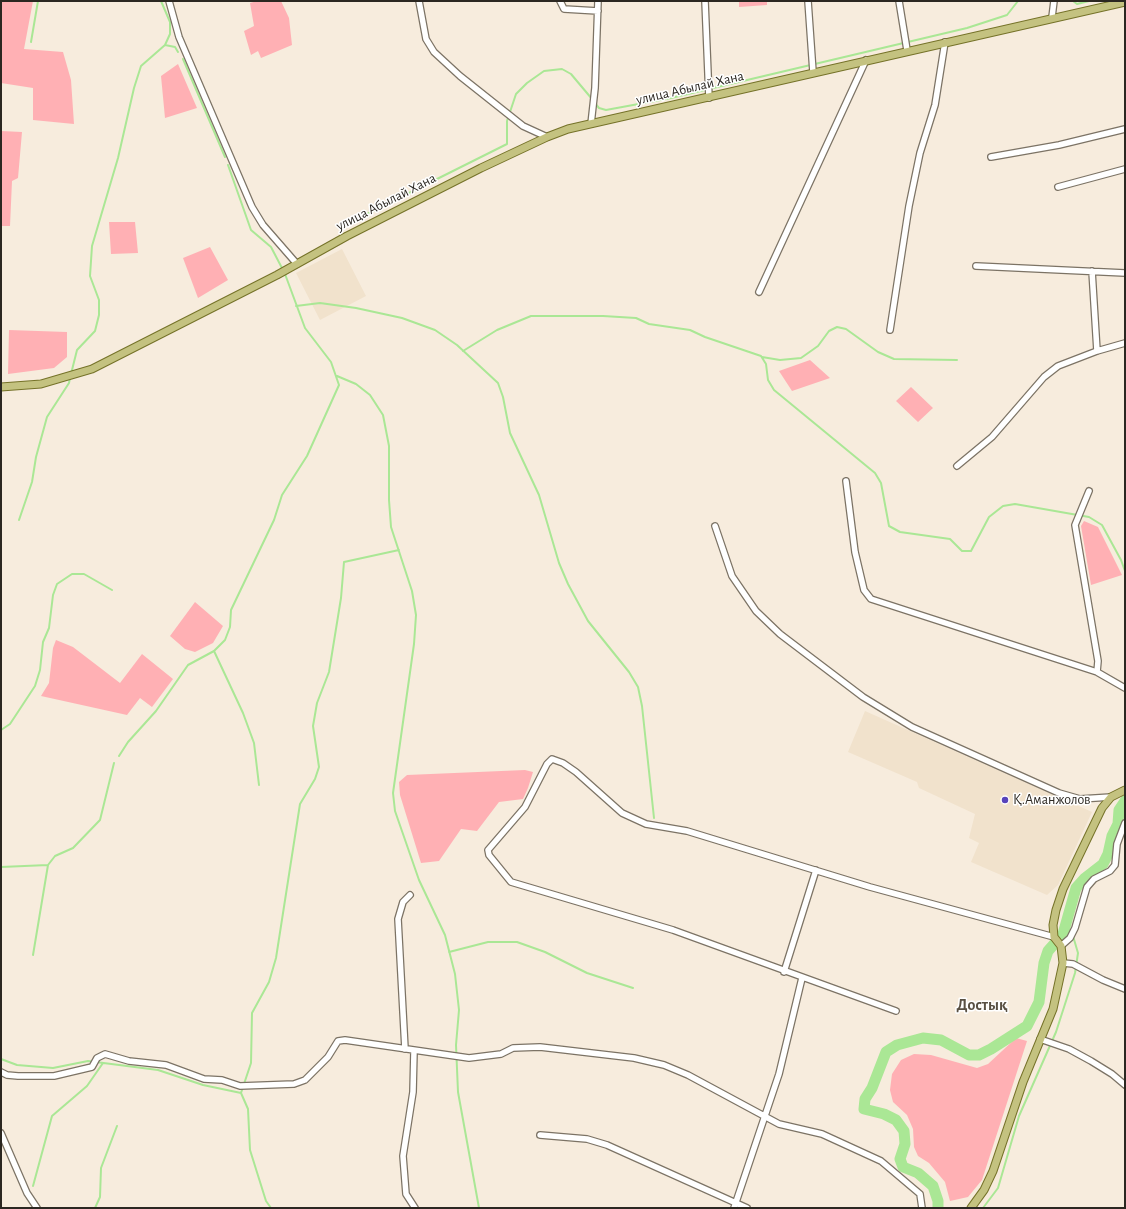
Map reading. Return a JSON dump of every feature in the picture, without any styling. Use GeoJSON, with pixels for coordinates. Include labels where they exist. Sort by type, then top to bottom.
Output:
{"type":"FeatureCollection","features":[{"type":"Feature","properties":{"kind":"main road","name":"улица Абылай Хана"},"geometry":{"type":"LineString","coordinates":[[1,387],[41,384],[66,378],[92,368],[287,270],[347,236],[547,136],[591,124],[709,98],[907,50],[1125,2]]}},
{"type":"Feature","properties":{"kind":"main road"},"geometry":{"type":"LineString","coordinates":[[971,1208],[984,1190],[993,1172],[1023,1082],[1054,1009],[1063,963],[1061,946],[1054,937],[1056,910],[1063,889],[1102,808],[1111,797],[1125,790]]}},
{"type":"Feature","properties":{"kind":"street"},"geometry":{"type":"LineString","coordinates":[[169,1],[179,37],[252,207],[262,225],[297,264]]}},
{"type":"Feature","properties":{"kind":"street"},"geometry":{"type":"LineString","coordinates":[[419,1],[426,39],[434,52],[460,76],[523,126],[547,136]]}},
{"type":"Feature","properties":{"kind":"street"},"geometry":{"type":"LineString","coordinates":[[560,1],[564,9],[598,11]]}},
{"type":"Feature","properties":{"kind":"street"},"geometry":{"type":"LineString","coordinates":[[591,124],[595,88],[598,1]]}},
{"type":"Feature","properties":{"kind":"street"},"geometry":{"type":"LineString","coordinates":[[705,1],[709,98]]}},
{"type":"Feature","properties":{"kind":"street"},"geometry":{"type":"LineString","coordinates":[[808,1],[813,72]]}},
{"type":"Feature","properties":{"kind":"street"},"geometry":{"type":"LineString","coordinates":[[899,1],[907,50]]}},
{"type":"Feature","properties":{"kind":"street"},"geometry":{"type":"LineString","coordinates":[[1052,17],[1054,1]]}},
{"type":"Feature","properties":{"kind":"street"},"geometry":{"type":"LineString","coordinates":[[890,330],[909,206],[920,153],[935,105],[945,42]]}},
{"type":"Feature","properties":{"kind":"street"},"geometry":{"type":"LineString","coordinates":[[759,292],[866,60]]}},
{"type":"Feature","properties":{"kind":"street"},"geometry":{"type":"LineString","coordinates":[[991,157],[1059,145],[1125,129]]}},
{"type":"Feature","properties":{"kind":"street"},"geometry":{"type":"LineString","coordinates":[[1058,187],[1125,169]]}},
{"type":"Feature","properties":{"kind":"street"},"geometry":{"type":"LineString","coordinates":[[976,266],[1125,273]]}},
{"type":"Feature","properties":{"kind":"street"},"geometry":{"type":"LineString","coordinates":[[1092,271],[1097,351]]}},
{"type":"Feature","properties":{"kind":"street"},"geometry":{"type":"LineString","coordinates":[[957,466],[992,437],[1044,378],[1058,366],[1097,351],[1125,343]]}},
{"type":"Feature","properties":{"kind":"street"},"geometry":{"type":"LineString","coordinates":[[846,481],[855,552],[864,590],[871,599],[1097,672],[1125,688]]}},
{"type":"Feature","properties":{"kind":"street"},"geometry":{"type":"LineString","coordinates":[[1089,491],[1075,525],[1098,661],[1097,672]]}},
{"type":"Feature","properties":{"kind":"street"},"geometry":{"type":"LineString","coordinates":[[715,526],[732,576],[756,611],[780,634],[863,697],[912,727],[1059,793],[1080,799],[1111,797]]}},
{"type":"Feature","properties":{"kind":"street"},"geometry":{"type":"LineString","coordinates":[[896,1011],[784,972],[673,930],[511,882],[489,855],[488,850],[525,807],[547,764],[552,760],[563,763],[576,772],[622,813],[646,824],[687,831],[816,870],[1054,937]]}},
{"type":"Feature","properties":{"kind":"street"},"geometry":{"type":"LineString","coordinates":[[1061,946],[1070,938],[1075,928],[1087,887],[1094,879],[1110,871],[1115,865],[1117,844],[1125,823]]}},
{"type":"Feature","properties":{"kind":"street"},"geometry":{"type":"LineString","coordinates":[[784,972],[816,870]]}},
{"type":"Feature","properties":{"kind":"street"},"geometry":{"type":"LineString","coordinates":[[405,1050],[398,918],[403,902],[410,895]]}},
{"type":"Feature","properties":{"kind":"street"},"geometry":{"type":"LineString","coordinates":[[1063,963],[1073,964],[1103,980],[1125,989]]}},
{"type":"Feature","properties":{"kind":"street"},"geometry":{"type":"LineString","coordinates":[[735,1206],[779,1074],[802,978]]}},
{"type":"Feature","properties":{"kind":"street"},"geometry":{"type":"LineString","coordinates":[[1040,1039],[1069,1050],[1091,1061],[1112,1074],[1125,1085]]}},
{"type":"Feature","properties":{"kind":"street"},"geometry":{"type":"LineString","coordinates":[[1,1072],[7,1075],[18,1076],[54,1076],[92,1067],[97,1058],[105,1054],[128,1061],[166,1065],[204,1080],[222,1080],[240,1086],[294,1084],[305,1080],[328,1057],[338,1041],[345,1040],[405,1050],[469,1058],[501,1054],[513,1048],[540,1047],[634,1058],[664,1065],[688,1075],[779,1124],[822,1134],[881,1161],[920,1194],[922,1208]]}},
{"type":"Feature","properties":{"kind":"street"},"geometry":{"type":"LineString","coordinates":[[414,1051],[413,1092],[403,1156],[406,1194],[415,1208]]}},
{"type":"Feature","properties":{"kind":"street"},"geometry":{"type":"LineString","coordinates":[[1,1133],[27,1193],[37,1208]]}},
{"type":"Feature","properties":{"kind":"street"},"geometry":{"type":"LineString","coordinates":[[540,1135],[587,1139],[607,1145],[735,1206],[747,1208]]}},
{"type":"Feature","properties":{"kind":"shaded area"},"geometry":{"type":"Polygon","coordinates":[[[1,1],[33,1],[24,49],[63,52],[71,80],[74,124],[33,120],[33,88],[1,83],[1,1]]]}},
{"type":"Feature","properties":{"kind":"shaded area"},"geometry":{"type":"Polygon","coordinates":[[[257,1],[281,1],[289,18],[292,45],[261,58],[258,51],[251,55],[244,31],[254,26],[250,3],[257,1]]]}},
{"type":"Feature","properties":{"kind":"shaded area"},"geometry":{"type":"Polygon","coordinates":[[[739,1],[767,1],[767,5],[739,7],[739,1]]]}},
{"type":"Feature","properties":{"kind":"shaded area"},"geometry":{"type":"Polygon","coordinates":[[[178,64],[197,108],[165,118],[161,76],[178,64]]]}},
{"type":"Feature","properties":{"kind":"shaded area"},"geometry":{"type":"Polygon","coordinates":[[[1,131],[22,132],[18,178],[12,181],[10,226],[1,226],[1,131]]]}},
{"type":"Feature","properties":{"kind":"shaded area"},"geometry":{"type":"Polygon","coordinates":[[[109,222],[135,222],[138,253],[111,254],[109,222]]]}},
{"type":"Feature","properties":{"kind":"shaded area"},"geometry":{"type":"Polygon","coordinates":[[[210,247],[228,280],[198,298],[183,258],[210,247]]]}},
{"type":"Feature","properties":{"kind":"shaded area"},"geometry":{"type":"Polygon","coordinates":[[[342,249],[366,296],[320,320],[296,273],[342,249]]]}},
{"type":"Feature","properties":{"kind":"shaded area"},"geometry":{"type":"Polygon","coordinates":[[[9,330],[67,332],[67,357],[54,368],[8,374],[9,330]]]}},
{"type":"Feature","properties":{"kind":"shaded area"},"geometry":{"type":"Polygon","coordinates":[[[810,360],[830,378],[792,391],[779,371],[810,360]]]}},
{"type":"Feature","properties":{"kind":"shaded area"},"geometry":{"type":"Polygon","coordinates":[[[911,387],[933,408],[918,422],[896,401],[911,387]]]}},
{"type":"Feature","properties":{"kind":"shaded area"},"geometry":{"type":"Polygon","coordinates":[[[1084,521],[1098,527],[1122,575],[1091,585],[1081,526],[1084,521]]]}},
{"type":"Feature","properties":{"kind":"shaded area"},"geometry":{"type":"Polygon","coordinates":[[[195,602],[223,626],[213,643],[195,652],[185,649],[170,636],[195,602]]]}},
{"type":"Feature","properties":{"kind":"shaded area"},"geometry":{"type":"Polygon","coordinates":[[[56,640],[73,647],[120,683],[142,654],[173,679],[152,707],[140,698],[127,715],[41,696],[49,683],[53,648],[56,640]]]}},
{"type":"Feature","properties":{"kind":"shaded area","name":"Қ.Аманжолов"},"geometry":{"type":"Polygon","coordinates":[[[865,711],[1092,812],[1058,885],[1047,895],[971,862],[979,843],[969,838],[975,814],[919,788],[917,782],[848,752],[865,711]]]}},
{"type":"Feature","properties":{"kind":"shaded area"},"geometry":{"type":"Polygon","coordinates":[[[525,770],[533,772],[523,799],[499,802],[477,831],[461,829],[439,861],[421,863],[400,795],[399,782],[407,775],[525,770]]]}},
{"type":"Feature","properties":{"kind":"shaded area"},"geometry":{"type":"Polygon","coordinates":[[[1016,1038],[1027,1041],[982,1180],[968,1197],[950,1201],[945,1182],[929,1163],[918,1156],[914,1147],[913,1129],[907,1115],[893,1102],[890,1090],[892,1074],[901,1060],[914,1054],[931,1055],[977,1068],[988,1064],[1016,1038]]]}},
{"type":"Feature","properties":{"kind":"waterway"},"geometry":{"type":"LineString","coordinates":[[31,42],[38,1]]}},
{"type":"Feature","properties":{"kind":"waterway"},"geometry":{"type":"LineString","coordinates":[[71,374],[77,350],[95,331],[99,315],[99,300],[90,276],[92,246],[118,158],[134,88],[141,66],[165,45],[170,34],[170,22],[161,1]]}},
{"type":"Feature","properties":{"kind":"waterway"},"geometry":{"type":"LineString","coordinates":[[594,102],[599,108],[606,110],[671,98],[967,28],[1007,15],[1018,1]]}},
{"type":"Feature","properties":{"kind":"waterway"},"geometry":{"type":"LineString","coordinates":[[1073,1],[1077,4],[1089,1]]}},
{"type":"Feature","properties":{"kind":"waterway"},"geometry":{"type":"LineString","coordinates":[[165,45],[175,47],[178,52]]}},
{"type":"Feature","properties":{"kind":"waterway"},"geometry":{"type":"LineString","coordinates":[[183,59],[225,157]]}},
{"type":"Feature","properties":{"kind":"waterway"},"geometry":{"type":"LineString","coordinates":[[351,222],[507,144],[507,121],[516,94],[527,83],[544,71],[562,69],[571,74],[592,99]]}},
{"type":"Feature","properties":{"kind":"waterway"},"geometry":{"type":"LineString","coordinates":[[228,165],[251,230],[271,247],[283,270]]}},
{"type":"Feature","properties":{"kind":"waterway"},"geometry":{"type":"LineString","coordinates":[[119,756],[128,742],[156,711],[188,665],[214,651],[225,640],[230,627],[231,610],[274,520],[282,495],[307,456],[339,385],[331,362],[305,328],[285,274]]}},
{"type":"Feature","properties":{"kind":"waterway"},"geometry":{"type":"LineString","coordinates":[[296,306],[320,303],[356,308],[402,318],[435,330],[457,345],[498,383],[503,397],[510,433],[539,495],[559,563],[568,584],[588,621],[629,672],[638,687],[642,706],[654,818]]}},
{"type":"Feature","properties":{"kind":"waterway"},"geometry":{"type":"LineString","coordinates":[[463,351],[497,330],[531,316],[603,316],[636,318],[649,324],[690,330],[705,337],[761,356],[766,364],[768,380],[774,390],[875,473],[881,483],[889,526],[900,532],[950,539],[962,551],[971,551],[989,517],[1003,506],[1015,504],[1089,517],[1102,525],[1121,560],[1125,571]]}},
{"type":"Feature","properties":{"kind":"waterway"},"geometry":{"type":"LineString","coordinates":[[762,357],[780,360],[801,358],[818,346],[829,331],[837,327],[846,329],[878,352],[894,359],[957,360]]}},
{"type":"Feature","properties":{"kind":"waterway"},"geometry":{"type":"LineString","coordinates":[[337,376],[356,384],[370,395],[383,415],[389,446],[389,500],[391,527],[412,591],[416,615],[414,644],[393,793],[395,811],[419,880],[445,935],[455,974],[459,1010],[456,1045],[458,1092],[479,1208]]}},
{"type":"Feature","properties":{"kind":"waterway"},"geometry":{"type":"LineString","coordinates":[[19,520],[32,482],[36,457],[47,417],[69,383],[70,378]]}},
{"type":"Feature","properties":{"kind":"waterway"},"geometry":{"type":"LineString","coordinates":[[241,1093],[251,1063],[252,1013],[269,982],[276,958],[300,804],[315,779],[319,767],[313,726],[317,703],[329,672],[341,598],[344,562],[399,550]]}},
{"type":"Feature","properties":{"kind":"waterway"},"geometry":{"type":"LineString","coordinates":[[1,730],[10,724],[35,686],[40,670],[43,642],[49,628],[53,595],[57,584],[72,574],[84,574],[112,590]]}},
{"type":"Feature","properties":{"kind":"waterway"},"geometry":{"type":"LineString","coordinates":[[214,651],[243,713],[254,743],[259,785]]}},
{"type":"Feature","properties":{"kind":"waterway"},"geometry":{"type":"LineString","coordinates":[[33,955],[48,865],[55,856],[73,848],[100,820],[114,763]]}},
{"type":"Feature","properties":{"kind":"waterway"},"geometry":{"type":"LineString","coordinates":[[938,1208],[938,1201],[933,1186],[918,1173],[903,1167],[900,1159],[905,1144],[904,1131],[896,1120],[884,1114],[864,1109],[865,1099],[872,1088],[886,1052],[897,1045],[923,1038],[941,1040],[969,1055],[979,1055],[1027,1026],[1039,1002],[1044,963],[1048,951],[1063,934],[1076,888],[1085,878],[1103,864],[1108,854],[1112,836],[1118,824],[1119,810],[1125,801]]}},
{"type":"Feature","properties":{"kind":"waterway"},"geometry":{"type":"LineString","coordinates":[[1,867],[48,865]]}},
{"type":"Feature","properties":{"kind":"waterway"},"geometry":{"type":"LineString","coordinates":[[1066,923],[1071,932]]}},
{"type":"Feature","properties":{"kind":"waterway"},"geometry":{"type":"LineString","coordinates":[[983,1208],[998,1188],[1019,1116],[1056,1032],[1075,973],[1078,953],[1073,936]]}},
{"type":"Feature","properties":{"kind":"waterway"},"geometry":{"type":"LineString","coordinates":[[449,952],[488,942],[517,942],[545,952],[587,973],[633,988]]}},
{"type":"Feature","properties":{"kind":"waterway"},"geometry":{"type":"LineString","coordinates":[[1,1059],[17,1065],[53,1068],[88,1061],[158,1070],[203,1085],[241,1093],[248,1109],[250,1150],[266,1201],[271,1208]]}},
{"type":"Feature","properties":{"kind":"waterway"},"geometry":{"type":"LineString","coordinates":[[33,1186],[52,1116],[87,1086],[103,1063]]}},
{"type":"Feature","properties":{"kind":"waterway"},"geometry":{"type":"LineString","coordinates":[[95,1208],[100,1197],[101,1168],[117,1126]]}},
{"type":"Feature","properties":{"kind":"place","name":"Қ.Аманжолов"},"geometry":{"type":"Point","coordinates":[1005,800]}},
{"type":"Feature","properties":{"kind":"district","name":"Достық"},"geometry":{"type":"Point","coordinates":[982,1005]}}]}
